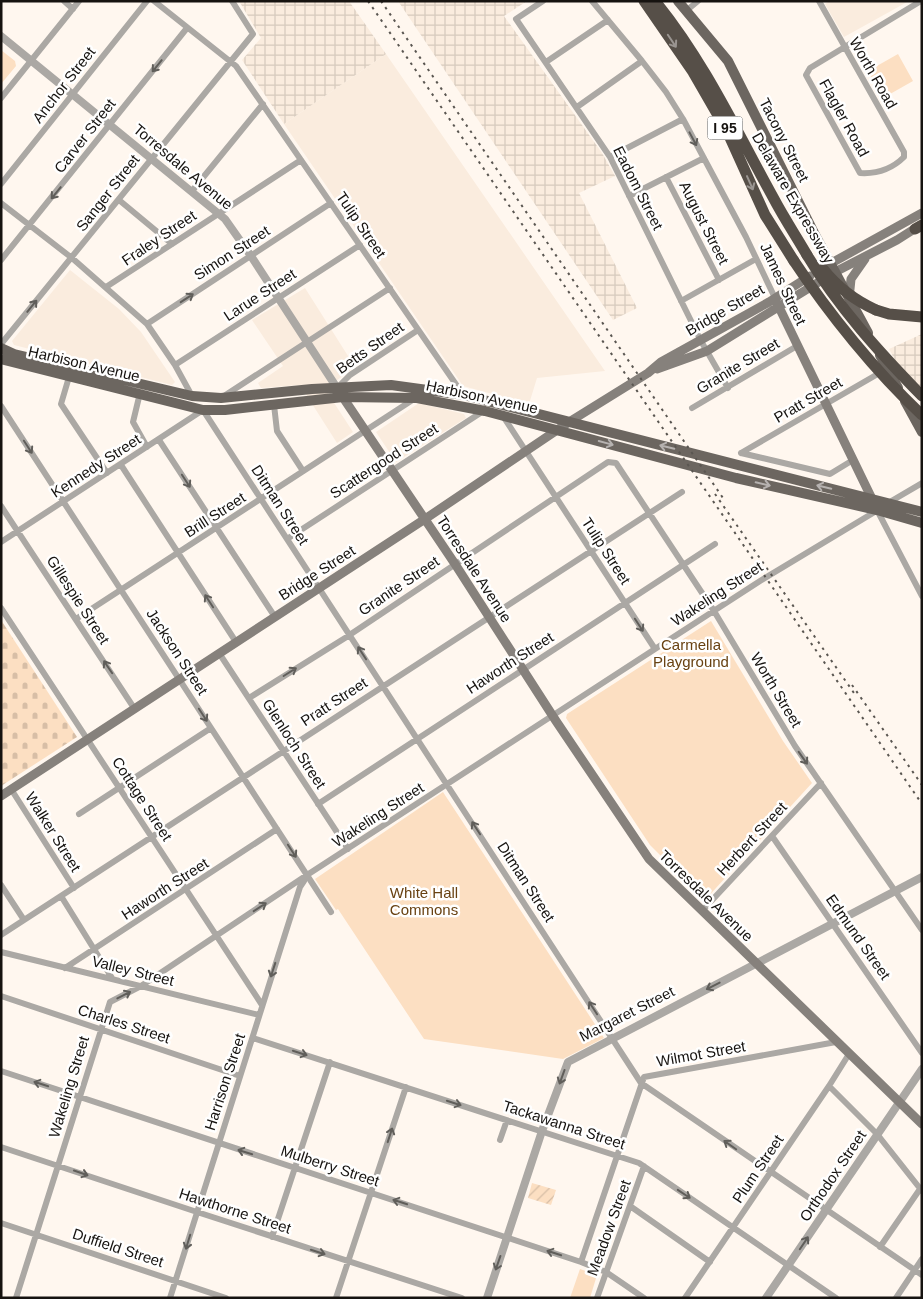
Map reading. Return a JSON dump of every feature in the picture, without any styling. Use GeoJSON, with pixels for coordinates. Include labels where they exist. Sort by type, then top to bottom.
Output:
{"type":"FeatureCollection","features":[{"type":"Feature","properties":{"kind":"highway","name":"Delaware Expressway"},"geometry":{"type":"LineString","coordinates":[[644,1],[693,72],[723,124],[764,215],[794,261],[818,296],[850,336],[922,415]]}},
{"type":"Feature","properties":{"kind":"highway","name":"Delaware Expressway"},"geometry":{"type":"LineString","coordinates":[[655,1],[694,55],[774,200],[808,253],[822,279],[855,323],[922,396]]}},
{"type":"Feature","properties":{"kind":"highway"},"geometry":{"type":"LineString","coordinates":[[808,253],[841,288],[856,300],[876,310],[890,314],[922,317]]}},
{"type":"Feature","properties":{"kind":"main road","name":"Tacony Street"},"geometry":{"type":"LineString","coordinates":[[678,1],[728,60],[832,268],[922,432]]}},
{"type":"Feature","properties":{"kind":"main road","name":"Bridge Street"},"geometry":{"type":"LineString","coordinates":[[648,373],[707,352],[777,302],[922,213]]}},
{"type":"Feature","properties":{"kind":"main road","name":"Bridge Street"},"geometry":{"type":"LineString","coordinates":[[832,268],[876,251],[919,226]]}},
{"type":"Feature","properties":{"kind":"main road"},"geometry":{"type":"LineString","coordinates":[[849,299],[852,275],[862,262],[876,251]]}},
{"type":"Feature","properties":{"kind":"main road","name":"Bridge Street"},"geometry":{"type":"LineString","coordinates":[[1,796],[570,422],[648,373],[661,362],[777,302]]}},
{"type":"Feature","properties":{"kind":"main road","name":"James Street"},"geometry":{"type":"LineString","coordinates":[[777,302],[877,510]]}},
{"type":"Feature","properties":{"kind":"main road","name":"Harbison Avenue"},"geometry":{"type":"LineString","coordinates":[[1,348],[14,354],[192,396],[221,398],[391,385],[430,389],[485,411],[736,478],[877,510],[922,523]]}},
{"type":"Feature","properties":{"kind":"main road","name":"Harbison Avenue"},"geometry":{"type":"LineString","coordinates":[[1,359],[203,410],[221,410],[343,397],[417,398],[495,404],[922,512]]}},
{"type":"Feature","properties":{"kind":"main road","name":"Torresdale Avenue"},"geometry":{"type":"LineString","coordinates":[[337,388],[455,564],[552,716],[640,848],[702,911],[922,1124]]}},
{"type":"Feature","properties":{"kind":"main road"},"geometry":{"type":"LineString","coordinates":[[192,396],[203,410]]}},
{"type":"Feature","properties":{"kind":"main road"},"geometry":{"type":"LineString","coordinates":[[221,398],[221,410]]}},
{"type":"Feature","properties":{"kind":"street"},"geometry":{"type":"LineString","coordinates":[[64,1],[73,9]]}},
{"type":"Feature","properties":{"kind":"street"},"geometry":{"type":"LineString","coordinates":[[1,98],[79,1]]}},
{"type":"Feature","properties":{"kind":"street","name":"Anchor Street"},"geometry":{"type":"LineString","coordinates":[[1,184],[147,1]]}},
{"type":"Feature","properties":{"kind":"street","name":"Tulip Street"},"geometry":{"type":"LineString","coordinates":[[154,1],[236,66],[390,288],[463,401]]}},
{"type":"Feature","properties":{"kind":"street","name":"Sanger Street"},"geometry":{"type":"LineString","coordinates":[[1,344],[253,34],[232,1]]}},
{"type":"Feature","properties":{"kind":"street","name":"Eadom Street"},"geometry":{"type":"LineString","coordinates":[[543,1],[516,19],[610,157],[701,341],[728,388]]}},
{"type":"Feature","properties":{"kind":"street","name":"James Street"},"geometry":{"type":"LineString","coordinates":[[592,1],[666,92],[683,119],[777,302]]}},
{"type":"Feature","properties":{"kind":"street"},"geometry":{"type":"LineString","coordinates":[[686,11],[698,1]]}},
{"type":"Feature","properties":{"kind":"street","name":"Worth Road"},"geometry":{"type":"LineString","coordinates":[[819,1],[904,152],[904,157]]}},
{"type":"Feature","properties":{"kind":"street"},"geometry":{"type":"LineString","coordinates":[[844,47],[921,1]]}},
{"type":"Feature","properties":{"kind":"street"},"geometry":{"type":"LineString","coordinates":[[546,62],[608,20]]}},
{"type":"Feature","properties":{"kind":"street","name":"Carver Street"},"geometry":{"type":"LineString","coordinates":[[1,260],[187,28]]}},
{"type":"Feature","properties":{"kind":"street","name":"Torresdale Avenue"},"geometry":{"type":"LineString","coordinates":[[1,36],[219,213],[233,229],[337,388]]}},
{"type":"Feature","properties":{"kind":"street","name":"Flagler Road"},"geometry":{"type":"LineString","coordinates":[[844,47],[810,68],[806,75],[860,174],[878,172],[898,164],[904,157]]}},
{"type":"Feature","properties":{"kind":"street"},"geometry":{"type":"LineString","coordinates":[[577,107],[642,61]]}},
{"type":"Feature","properties":{"kind":"street"},"geometry":{"type":"LineString","coordinates":[[192,190],[263,104]]}},
{"type":"Feature","properties":{"kind":"street"},"geometry":{"type":"LineString","coordinates":[[610,157],[683,119]]}},
{"type":"Feature","properties":{"kind":"street"},"geometry":{"type":"LineString","coordinates":[[629,196],[704,158]]}},
{"type":"Feature","properties":{"kind":"street","name":"Fraley Street"},"geometry":{"type":"LineString","coordinates":[[106,288],[301,160]]}},
{"type":"Feature","properties":{"kind":"street","name":"August Street"},"geometry":{"type":"LineString","coordinates":[[666,177],[719,280]]}},
{"type":"Feature","properties":{"kind":"street"},"geometry":{"type":"LineString","coordinates":[[119,200],[172,244]]}},
{"type":"Feature","properties":{"kind":"street"},"geometry":{"type":"LineString","coordinates":[[1,203],[72,258],[147,324],[175,365],[192,396]]}},
{"type":"Feature","properties":{"kind":"street","name":"Simon Street"},"geometry":{"type":"LineString","coordinates":[[147,324],[331,203]]}},
{"type":"Feature","properties":{"kind":"street","name":"Larue Street"},"geometry":{"type":"LineString","coordinates":[[175,365],[360,245]]}},
{"type":"Feature","properties":{"kind":"street"},"geometry":{"type":"LineString","coordinates":[[682,301],[756,259]]}},
{"type":"Feature","properties":{"kind":"street"},"geometry":{"type":"LineString","coordinates":[[221,398],[390,288]]}},
{"type":"Feature","properties":{"kind":"street","name":"Betts Street"},"geometry":{"type":"LineString","coordinates":[[337,388],[350,375],[418,330]]}},
{"type":"Feature","properties":{"kind":"street","name":"Granite Street"},"geometry":{"type":"LineString","coordinates":[[692,408],[797,346]]}},
{"type":"Feature","properties":{"kind":"street","name":"Pratt Street"},"geometry":{"type":"LineString","coordinates":[[854,460],[830,474],[741,453],[887,368]]}},
{"type":"Feature","properties":{"kind":"street"},"geometry":{"type":"LineString","coordinates":[[69,377],[62,404],[106,473]]}},
{"type":"Feature","properties":{"kind":"street"},"geometry":{"type":"LineString","coordinates":[[140,393],[133,422],[147,447]]}},
{"type":"Feature","properties":{"kind":"street","name":"Brill Street"},"geometry":{"type":"LineString","coordinates":[[76,619],[122,591],[417,398]]}},
{"type":"Feature","properties":{"kind":"street","name":"Scattergood Street"},"geometry":{"type":"LineString","coordinates":[[287,539],[495,404]]}},
{"type":"Feature","properties":{"kind":"street"},"geometry":{"type":"LineString","coordinates":[[274,405],[277,431],[303,472]]}},
{"type":"Feature","properties":{"kind":"street","name":"Jackson Street"},"geometry":{"type":"LineString","coordinates":[[1,406],[331,912]]}},
{"type":"Feature","properties":{"kind":"street","name":"Kennedy Street"},"geometry":{"type":"LineString","coordinates":[[1,542],[203,410]]}},
{"type":"Feature","properties":{"kind":"street","name":"Ditman Street"},"geometry":{"type":"LineString","coordinates":[[203,410],[641,1083],[880,1248],[922,1274]]}},
{"type":"Feature","properties":{"kind":"street","name":"Tulip Street"},"geometry":{"type":"LineString","coordinates":[[503,415],[655,649]]}},
{"type":"Feature","properties":{"kind":"street"},"geometry":{"type":"LineString","coordinates":[[159,440],[275,617]]}},
{"type":"Feature","properties":{"kind":"street","name":"Granite Street"},"geometry":{"type":"LineString","coordinates":[[249,698],[350,634],[608,462],[613,461]]}},
{"type":"Feature","properties":{"kind":"street","name":"Worth Street"},"geometry":{"type":"LineString","coordinates":[[613,461],[714,611],[820,784],[922,930]]}},
{"type":"Feature","properties":{"kind":"street"},"geometry":{"type":"LineString","coordinates":[[121,465],[236,642]]}},
{"type":"Feature","properties":{"kind":"street","name":"Wakeling Street"},"geometry":{"type":"LineString","coordinates":[[16,1298],[110,1002],[141,986],[307,875],[714,611],[888,503],[922,484]]}},
{"type":"Feature","properties":{"kind":"street","name":"Pratt Street"},"geometry":{"type":"LineString","coordinates":[[1,935],[488,616],[682,492]]}},
{"type":"Feature","properties":{"kind":"street","name":"Gillespie Street"},"geometry":{"type":"LineString","coordinates":[[1,506],[134,708]]}},
{"type":"Feature","properties":{"kind":"street","name":"James Street"},"geometry":{"type":"LineString","coordinates":[[877,510],[922,596]]}},
{"type":"Feature","properties":{"kind":"street","name":"Haworth Street"},"geometry":{"type":"LineString","coordinates":[[318,804],[715,544]]}},
{"type":"Feature","properties":{"kind":"street","name":"Cottage Street"},"geometry":{"type":"LineString","coordinates":[[1,608],[262,1006]]}},
{"type":"Feature","properties":{"kind":"street","name":"Glenloch Street"},"geometry":{"type":"LineString","coordinates":[[219,653],[348,849]]}},
{"type":"Feature","properties":{"kind":"street"},"geometry":{"type":"LineString","coordinates":[[79,814],[211,728]]}},
{"type":"Feature","properties":{"kind":"street","name":"Herbert Street"},"geometry":{"type":"LineString","coordinates":[[702,911],[820,784]]}},
{"type":"Feature","properties":{"kind":"street","name":"Walker Street"},"geometry":{"type":"LineString","coordinates":[[12,789],[74,888]]}},
{"type":"Feature","properties":{"kind":"street","name":"Haworth Street"},"geometry":{"type":"LineString","coordinates":[[65,968],[278,830]]}},
{"type":"Feature","properties":{"kind":"street","name":"Edmund Street"},"geometry":{"type":"LineString","coordinates":[[772,836],[922,1053]]}},
{"type":"Feature","properties":{"kind":"street","name":"Harrison Street"},"geometry":{"type":"LineString","coordinates":[[170,1298],[259,1015],[300,889],[307,875]]}},
{"type":"Feature","properties":{"kind":"street","name":"Margaret Street"},"geometry":{"type":"LineString","coordinates":[[486,1298],[542,1132],[568,1062],[922,877]]}},
{"type":"Feature","properties":{"kind":"street"},"geometry":{"type":"LineString","coordinates":[[1,885],[24,920]]}},
{"type":"Feature","properties":{"kind":"street"},"geometry":{"type":"LineString","coordinates":[[61,896],[112,978]]}},
{"type":"Feature","properties":{"kind":"street","name":"Valley Street"},"geometry":{"type":"LineString","coordinates":[[1,952],[259,1015]]}},
{"type":"Feature","properties":{"kind":"street","name":"Charles Street"},"geometry":{"type":"LineString","coordinates":[[1,996],[240,1076]]}},
{"type":"Feature","properties":{"kind":"street","name":"Tackawanna Street"},"geometry":{"type":"LineString","coordinates":[[253,1038],[639,1163],[833,1297]]}},
{"type":"Feature","properties":{"kind":"street","name":"Wilmot Street"},"geometry":{"type":"LineString","coordinates":[[581,1262],[644,1077],[836,1042]]}},
{"type":"Feature","properties":{"kind":"street","name":"Plum Street"},"geometry":{"type":"LineString","coordinates":[[685,1298],[849,1054]]}},
{"type":"Feature","properties":{"kind":"street"},"geometry":{"type":"LineString","coordinates":[[272,1237],[330,1062]]}},
{"type":"Feature","properties":{"kind":"street","name":"Orthodox Street"},"geometry":{"type":"LineString","coordinates":[[766,1298],[922,1069]]}},
{"type":"Feature","properties":{"kind":"street","name":"Mulberry Street"},"geometry":{"type":"LineString","coordinates":[[1,1071],[581,1262],[606,1272],[644,1298]]}},
{"type":"Feature","properties":{"kind":"street"},"geometry":{"type":"LineString","coordinates":[[829,1086],[877,1134],[921,1190],[880,1248]]}},
{"type":"Feature","properties":{"kind":"street"},"geometry":{"type":"LineString","coordinates":[[336,1298],[406,1087]]}},
{"type":"Feature","properties":{"kind":"street"},"geometry":{"type":"LineString","coordinates":[[500,1140],[507,1120]]}},
{"type":"Feature","properties":{"kind":"street","name":"Hawthorne Street"},"geometry":{"type":"LineString","coordinates":[[1,1147],[462,1298]]}},
{"type":"Feature","properties":{"kind":"street","name":"Meadow Street"},"geometry":{"type":"LineString","coordinates":[[597,1298],[644,1166]]}},
{"type":"Feature","properties":{"kind":"street"},"geometry":{"type":"LineString","coordinates":[[630,1206],[710,1262]]}},
{"type":"Feature","properties":{"kind":"street","name":"Duffield Street"},"geometry":{"type":"LineString","coordinates":[[1,1223],[226,1298]]}},
{"type":"Feature","properties":{"kind":"street"},"geometry":{"type":"LineString","coordinates":[[896,1298],[922,1259]]}},
{"type":"Feature","properties":{"kind":"shaded area"},"geometry":{"type":"Polygon","coordinates":[[[239,1],[349,1],[386,54],[284,124],[242,60],[261,38],[239,1]]]}},
{"type":"Feature","properties":{"kind":"shaded area"},"geometry":{"type":"Polygon","coordinates":[[[398,1],[527,1],[504,16],[602,153],[615,176],[579,193],[637,308],[613,320],[398,1]]]}},
{"type":"Feature","properties":{"kind":"shaded area"},"geometry":{"type":"Polygon","coordinates":[[[830,1],[909,1],[844,37],[825,4],[830,1]]]}},
{"type":"Feature","properties":{"kind":"shaded area"},"geometry":{"type":"Polygon","coordinates":[[[386,54],[605,371],[537,378],[529,404],[463,386],[284,124],[386,54]]]}},
{"type":"Feature","properties":{"kind":"shaded area"},"geometry":{"type":"Polygon","coordinates":[[[70,270],[119,309],[141,332],[175,382],[172,385],[14,345],[12,341],[70,270]]]}},
{"type":"Feature","properties":{"kind":"shaded area"},"geometry":{"type":"Polygon","coordinates":[[[305,288],[355,367],[325,389],[353,432],[337,443],[300,385],[261,388],[258,383],[283,366],[252,320],[305,288]]]}},
{"type":"Feature","properties":{"kind":"shaded area"},"geometry":{"type":"Polygon","coordinates":[[[922,334],[922,392],[902,373],[889,349],[922,334]]]}},
{"type":"Feature","properties":{"kind":"shaded area"},"geometry":{"type":"Polygon","coordinates":[[[419,403],[464,414],[466,418],[396,462],[376,432],[419,403]]]}},
{"type":"Feature","properties":{"kind":"green space"},"geometry":{"type":"Polygon","coordinates":[[[1,50],[15,61],[16,66],[1,84],[1,50]]]}},
{"type":"Feature","properties":{"kind":"green space"},"geometry":{"type":"Polygon","coordinates":[[[898,54],[913,81],[883,98],[868,71],[898,54]]]}},
{"type":"Feature","properties":{"kind":"green space"},"geometry":{"type":"Polygon","coordinates":[[[1,620],[77,737],[1,786],[1,620]]]}},
{"type":"Feature","properties":{"kind":"green space","name":"Carmella Playground"},"geometry":{"type":"Polygon","coordinates":[[[711,621],[783,741],[812,783],[705,900],[650,845],[566,718],[567,714],[711,621]]]}},
{"type":"Feature","properties":{"kind":"green space","name":"White Hall Commons"},"geometry":{"type":"Polygon","coordinates":[[[443,792],[604,1038],[563,1059],[424,1039],[338,909],[336,910],[315,879],[443,792]]]}},
{"type":"Feature","properties":{"kind":"green space"},"geometry":{"type":"Polygon","coordinates":[[[532,1183],[556,1190],[551,1205],[528,1198],[532,1183]]]}},
{"type":"Feature","properties":{"kind":"green space"},"geometry":{"type":"Polygon","coordinates":[[[580,1269],[597,1275],[590,1298],[570,1298],[580,1269]]]}},
{"type":"Feature","properties":{"kind":"railway"},"geometry":{"type":"LineString","coordinates":[[368,1],[922,804]]}},
{"type":"Feature","properties":{"kind":"railway"},"geometry":{"type":"LineString","coordinates":[[381,1],[723,498]]}},
{"type":"Feature","properties":{"kind":"railway"},"geometry":{"type":"LineString","coordinates":[[715,494],[854,693]]}},
{"type":"Feature","properties":{"kind":"railway"},"geometry":{"type":"LineString","coordinates":[[852,685],[922,785]]}}]}
